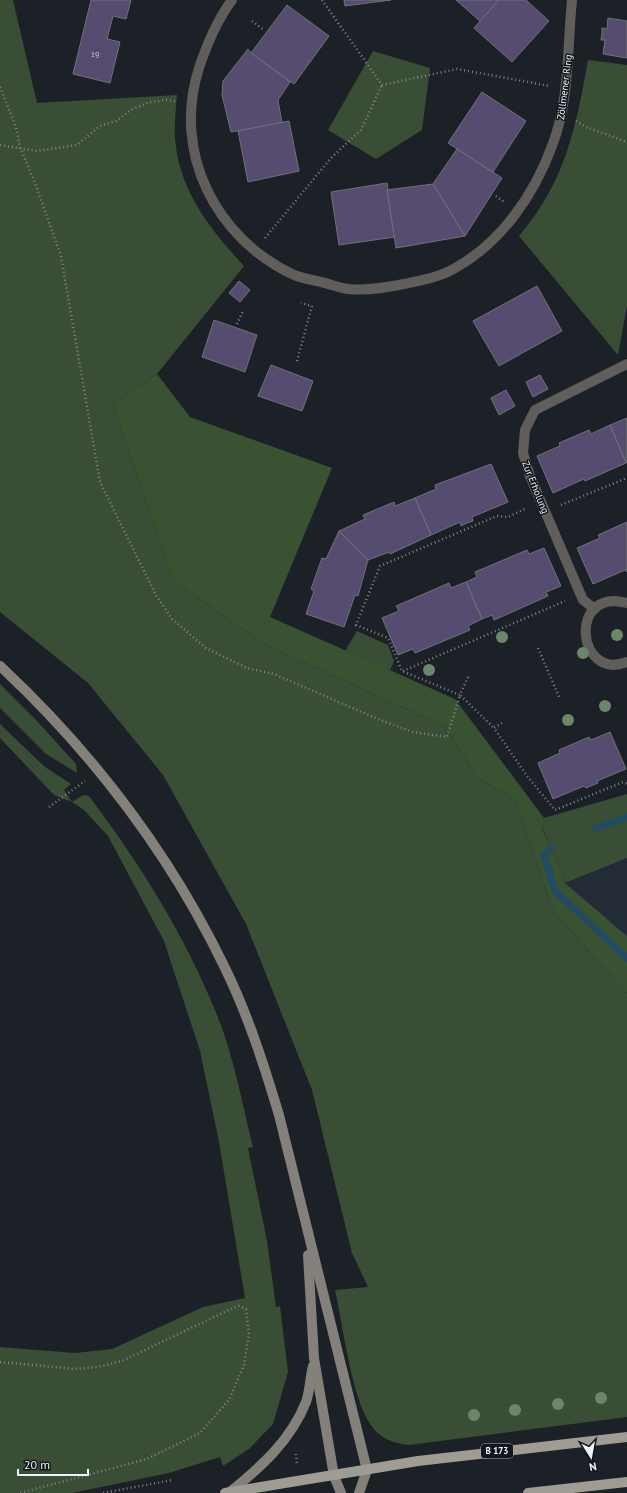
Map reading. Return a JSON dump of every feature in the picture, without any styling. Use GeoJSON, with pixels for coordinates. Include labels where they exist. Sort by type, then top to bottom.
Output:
{"type":"FeatureCollection","features":[{"type":"Feature","properties":{"kind":"main road"},"geometry":{"type":"LineString","coordinates":[[0,666],[45,710],[98,771],[148,836],[188,898],[225,968],[262,1059],[280,1115],[307,1231],[367,1470],[359,1493]]}},
{"type":"Feature","properties":{"kind":"main road"},"geometry":{"type":"LineString","coordinates":[[307,1231],[314,1358],[334,1476],[341,1493]]}},
{"type":"Feature","properties":{"kind":"main road"},"geometry":{"type":"LineString","coordinates":[[228,1493],[260,1468],[295,1425],[306,1401],[314,1358]]}},
{"type":"Feature","properties":{"kind":"main road","name":"B 173"},"geometry":{"type":"LineString","coordinates":[[228,1493],[418,1461],[627,1437]]}},
{"type":"Feature","properties":{"kind":"main road"},"geometry":{"type":"LineString","coordinates":[[528,1493],[627,1482]]}},
{"type":"Feature","properties":{"kind":"street","name":"Zöllmener Ring"},"geometry":{"type":"LineString","coordinates":[[232,0],[224,11],[207,45],[192,90],[191,122],[195,155],[206,191],[226,222],[254,251],[295,275],[347,289],[379,289],[432,278],[457,268],[490,242],[518,212],[540,175],[562,118],[566,89],[572,0]]}},
{"type":"Feature","properties":{"kind":"street","name":"Zur Erholung"},"geometry":{"type":"LineString","coordinates":[[595,609],[583,600],[530,476],[522,454],[525,430],[535,410],[627,364]]}},
{"type":"Feature","properties":{"kind":"street"},"geometry":{"type":"LineString","coordinates":[[627,603],[618,600],[606,602],[595,609],[588,617],[585,628],[585,639],[590,650],[597,658],[607,663],[622,664],[627,662]]}},
{"type":"Feature","properties":{"kind":"path"},"geometry":{"type":"LineString","coordinates":[[322,0],[382,85]]}},
{"type":"Feature","properties":{"kind":"path"},"geometry":{"type":"LineString","coordinates":[[252,21],[264,30]]}},
{"type":"Feature","properties":{"kind":"path"},"geometry":{"type":"LineString","coordinates":[[382,85],[457,70],[566,89]]}},
{"type":"Feature","properties":{"kind":"path"},"geometry":{"type":"LineString","coordinates":[[254,251],[330,158],[361,130],[382,85]]}},
{"type":"Feature","properties":{"kind":"path"},"geometry":{"type":"LineString","coordinates":[[0,87],[16,127],[20,148],[35,184],[61,256],[100,482],[156,595],[172,619],[206,648],[247,668],[274,674],[380,720],[413,732],[447,737],[460,695],[468,677]]}},
{"type":"Feature","properties":{"kind":"path"},"geometry":{"type":"LineString","coordinates":[[0,145],[37,151],[77,144],[100,126],[116,121],[131,110],[150,102],[167,100],[182,102]]}},
{"type":"Feature","properties":{"kind":"path"},"geometry":{"type":"LineString","coordinates":[[576,121],[586,127],[627,142]]}},
{"type":"Feature","properties":{"kind":"path"},"geometry":{"type":"LineString","coordinates":[[297,361],[312,306],[301,303]]}},
{"type":"Feature","properties":{"kind":"path"},"geometry":{"type":"LineString","coordinates":[[237,324],[243,311]]}},
{"type":"Feature","properties":{"kind":"path"},"geometry":{"type":"LineString","coordinates":[[559,505],[627,478]]}},
{"type":"Feature","properties":{"kind":"path"},"geometry":{"type":"LineString","coordinates":[[531,506],[508,517],[498,516],[380,566],[356,625],[388,638],[402,671],[460,695],[494,728],[527,776],[555,810],[623,782],[627,784]]}},
{"type":"Feature","properties":{"kind":"path"},"geometry":{"type":"LineString","coordinates":[[402,671],[581,594]]}},
{"type":"Feature","properties":{"kind":"path"},"geometry":{"type":"LineString","coordinates":[[538,648],[560,699]]}},
{"type":"Feature","properties":{"kind":"path"},"geometry":{"type":"LineString","coordinates":[[494,728],[502,723]]}},
{"type":"Feature","properties":{"kind":"path"},"geometry":{"type":"LineString","coordinates":[[50,807],[78,786]]}},
{"type":"Feature","properties":{"kind":"path"},"geometry":{"type":"LineString","coordinates":[[0,1362],[75,1369],[98,1367],[122,1361],[211,1317],[240,1306],[246,1309],[249,1334],[244,1365],[229,1400],[200,1433],[147,1459],[20,1493]]}},
{"type":"Feature","properties":{"kind":"path"},"geometry":{"type":"LineString","coordinates":[[295,1452],[298,1471]]}},
{"type":"Feature","properties":{"kind":"path"},"geometry":{"type":"LineString","coordinates":[[103,1493],[172,1480]]}},
{"type":"Feature","properties":{"kind":"shaded area"},"geometry":{"type":"Polygon","coordinates":[[[627,858],[627,936],[565,883],[627,858]]]}},
{"type":"Feature","properties":{"kind":"green space"},"geometry":{"type":"Polygon","coordinates":[[[0,0],[13,0],[37,103],[177,95],[175,138],[183,175],[198,208],[208,223],[244,266],[157,374],[113,404],[173,580],[262,643],[446,727],[477,778],[515,799],[553,911],[627,993],[627,1417],[409,1445],[398,1443],[383,1437],[370,1424],[363,1411],[348,1360],[335,1290],[368,1287],[352,1253],[312,1090],[246,924],[163,775],[88,683],[0,612],[0,0]]]}},
{"type":"Feature","properties":{"kind":"green space"},"geometry":{"type":"Polygon","coordinates":[[[373,51],[430,68],[422,130],[376,159],[328,130],[373,51]]]}},
{"type":"Feature","properties":{"kind":"green space"},"geometry":{"type":"Polygon","coordinates":[[[588,60],[627,65],[627,306],[618,355],[519,236],[535,216],[558,175],[579,109],[588,60]]]}},
{"type":"Feature","properties":{"kind":"green space"},"geometry":{"type":"Polygon","coordinates":[[[157,374],[190,417],[332,468],[270,617],[455,699],[544,818],[542,828],[561,870],[565,883],[627,936],[627,993],[553,911],[515,799],[477,778],[446,727],[262,643],[173,580],[113,404],[157,374]]]}},
{"type":"Feature","properties":{"kind":"green space"},"geometry":{"type":"Polygon","coordinates":[[[357,631],[388,645],[394,661],[390,671],[345,651],[357,631]]]}},
{"type":"Feature","properties":{"kind":"green space"},"geometry":{"type":"Polygon","coordinates":[[[0,684],[37,721],[76,764],[77,773],[46,754],[0,708],[0,684]]]}},
{"type":"Feature","properties":{"kind":"green space"},"geometry":{"type":"Polygon","coordinates":[[[0,724],[45,767],[71,784],[64,790],[72,802],[54,795],[0,738],[0,724]]]}},
{"type":"Feature","properties":{"kind":"green space"},"geometry":{"type":"Polygon","coordinates":[[[627,794],[627,858],[565,883],[561,870],[542,827],[544,818],[627,794]]]}},
{"type":"Feature","properties":{"kind":"green space"},"geometry":{"type":"Polygon","coordinates":[[[83,795],[89,796],[126,848],[176,928],[191,957],[217,1015],[233,1064],[253,1147],[248,1148],[267,1241],[276,1307],[280,1306],[288,1372],[273,1424],[249,1449],[223,1466],[220,1457],[169,1473],[72,1493],[0,1493],[0,1347],[75,1353],[112,1349],[203,1307],[245,1298],[219,1142],[200,1051],[164,941],[108,836],[84,810],[72,802],[83,795]]]}},
{"type":"Feature","properties":{"kind":"building"},"geometry":{"type":"Polygon","coordinates":[[[91,0],[131,0],[126,19],[113,16],[107,39],[120,42],[110,83],[73,74],[91,0]]]}},
{"type":"Feature","properties":{"kind":"building"},"geometry":{"type":"Polygon","coordinates":[[[344,0],[391,0],[345,6],[344,0]]]}},
{"type":"Feature","properties":{"kind":"building"},"geometry":{"type":"Polygon","coordinates":[[[456,0],[499,0],[480,21],[456,0]]]}},
{"type":"Feature","properties":{"kind":"building"},"geometry":{"type":"Polygon","coordinates":[[[499,0],[526,0],[549,21],[512,62],[474,28],[499,0]]]}},
{"type":"Feature","properties":{"kind":"building"},"geometry":{"type":"Polygon","coordinates":[[[287,5],[329,36],[294,84],[251,53],[287,5]]]}},
{"type":"Feature","properties":{"kind":"building"},"geometry":{"type":"Polygon","coordinates":[[[608,18],[627,21],[627,58],[603,54],[605,40],[601,40],[602,28],[607,29],[608,18]]]}},
{"type":"Feature","properties":{"kind":"building"},"geometry":{"type":"Polygon","coordinates":[[[248,49],[251,53],[290,82],[278,100],[282,123],[231,132],[222,95],[223,81],[248,49]]]}},
{"type":"Feature","properties":{"kind":"building"},"geometry":{"type":"Polygon","coordinates":[[[482,92],[526,121],[493,172],[448,143],[482,92]]]}},
{"type":"Feature","properties":{"kind":"building"},"geometry":{"type":"Polygon","coordinates":[[[289,121],[299,171],[248,182],[238,131],[289,121]]]}},
{"type":"Feature","properties":{"kind":"building"},"geometry":{"type":"Polygon","coordinates":[[[457,149],[502,178],[465,236],[433,184],[457,149]]]}},
{"type":"Feature","properties":{"kind":"building"},"geometry":{"type":"Polygon","coordinates":[[[387,183],[395,237],[339,245],[331,192],[387,183]]]}},
{"type":"Feature","properties":{"kind":"building"},"geometry":{"type":"Polygon","coordinates":[[[433,184],[465,236],[396,248],[387,190],[433,184]]]}},
{"type":"Feature","properties":{"kind":"building"},"geometry":{"type":"Polygon","coordinates":[[[239,281],[250,290],[240,302],[229,293],[239,281]]]}},
{"type":"Feature","properties":{"kind":"building"},"geometry":{"type":"Polygon","coordinates":[[[537,286],[562,331],[499,366],[473,321],[537,286]]]}},
{"type":"Feature","properties":{"kind":"building"},"geometry":{"type":"Polygon","coordinates":[[[214,320],[257,335],[245,372],[202,357],[214,320]]]}},
{"type":"Feature","properties":{"kind":"building"},"geometry":{"type":"Polygon","coordinates":[[[271,365],[313,381],[302,411],[258,396],[271,365]]]}},
{"type":"Feature","properties":{"kind":"building"},"geometry":{"type":"Polygon","coordinates":[[[540,375],[548,389],[533,397],[526,382],[540,375]]]}},
{"type":"Feature","properties":{"kind":"building"},"geometry":{"type":"Polygon","coordinates":[[[506,390],[515,406],[499,415],[491,398],[506,390]]]}},
{"type":"Feature","properties":{"kind":"building"},"geometry":{"type":"Polygon","coordinates":[[[627,418],[627,462],[626,463],[610,425],[627,418]]]}},
{"type":"Feature","properties":{"kind":"building"},"geometry":{"type":"Polygon","coordinates":[[[610,425],[626,463],[553,493],[537,456],[560,446],[559,443],[589,430],[591,434],[610,425]]]}},
{"type":"Feature","properties":{"kind":"building"},"geometry":{"type":"Polygon","coordinates":[[[491,464],[508,502],[472,517],[473,521],[461,526],[460,522],[431,535],[415,498],[436,489],[435,485],[491,464]]]}},
{"type":"Feature","properties":{"kind":"building"},"geometry":{"type":"Polygon","coordinates":[[[415,498],[431,535],[390,554],[389,552],[368,560],[339,531],[365,519],[363,515],[394,502],[395,506],[415,498]]]}},
{"type":"Feature","properties":{"kind":"building"},"geometry":{"type":"Polygon","coordinates":[[[627,522],[627,572],[625,570],[593,584],[577,548],[600,538],[598,535],[627,522]]]}},
{"type":"Feature","properties":{"kind":"building"},"geometry":{"type":"Polygon","coordinates":[[[339,531],[368,560],[358,596],[355,595],[344,627],[306,614],[314,591],[311,589],[322,558],[326,559],[339,531]]]}},
{"type":"Feature","properties":{"kind":"building"},"geometry":{"type":"Polygon","coordinates":[[[544,548],[561,586],[546,592],[548,596],[494,620],[492,615],[482,619],[466,582],[477,577],[475,572],[527,550],[529,554],[544,548]]]}},
{"type":"Feature","properties":{"kind":"building"},"geometry":{"type":"Polygon","coordinates":[[[466,582],[482,619],[468,626],[470,630],[415,653],[413,649],[398,655],[382,618],[399,611],[396,606],[449,583],[451,588],[466,582]]]}},
{"type":"Feature","properties":{"kind":"building"},"geometry":{"type":"Polygon","coordinates":[[[610,732],[626,769],[597,781],[598,783],[586,788],[584,786],[553,799],[538,763],[560,753],[559,750],[589,737],[591,740],[610,732]]]}},
{"type":"Feature","properties":{"kind":"waterway"},"geometry":{"type":"LineString","coordinates":[[596,828],[627,817]]}},
{"type":"Feature","properties":{"kind":"waterway"},"geometry":{"type":"LineString","coordinates":[[551,848],[544,855],[555,891],[627,958]]}}]}
